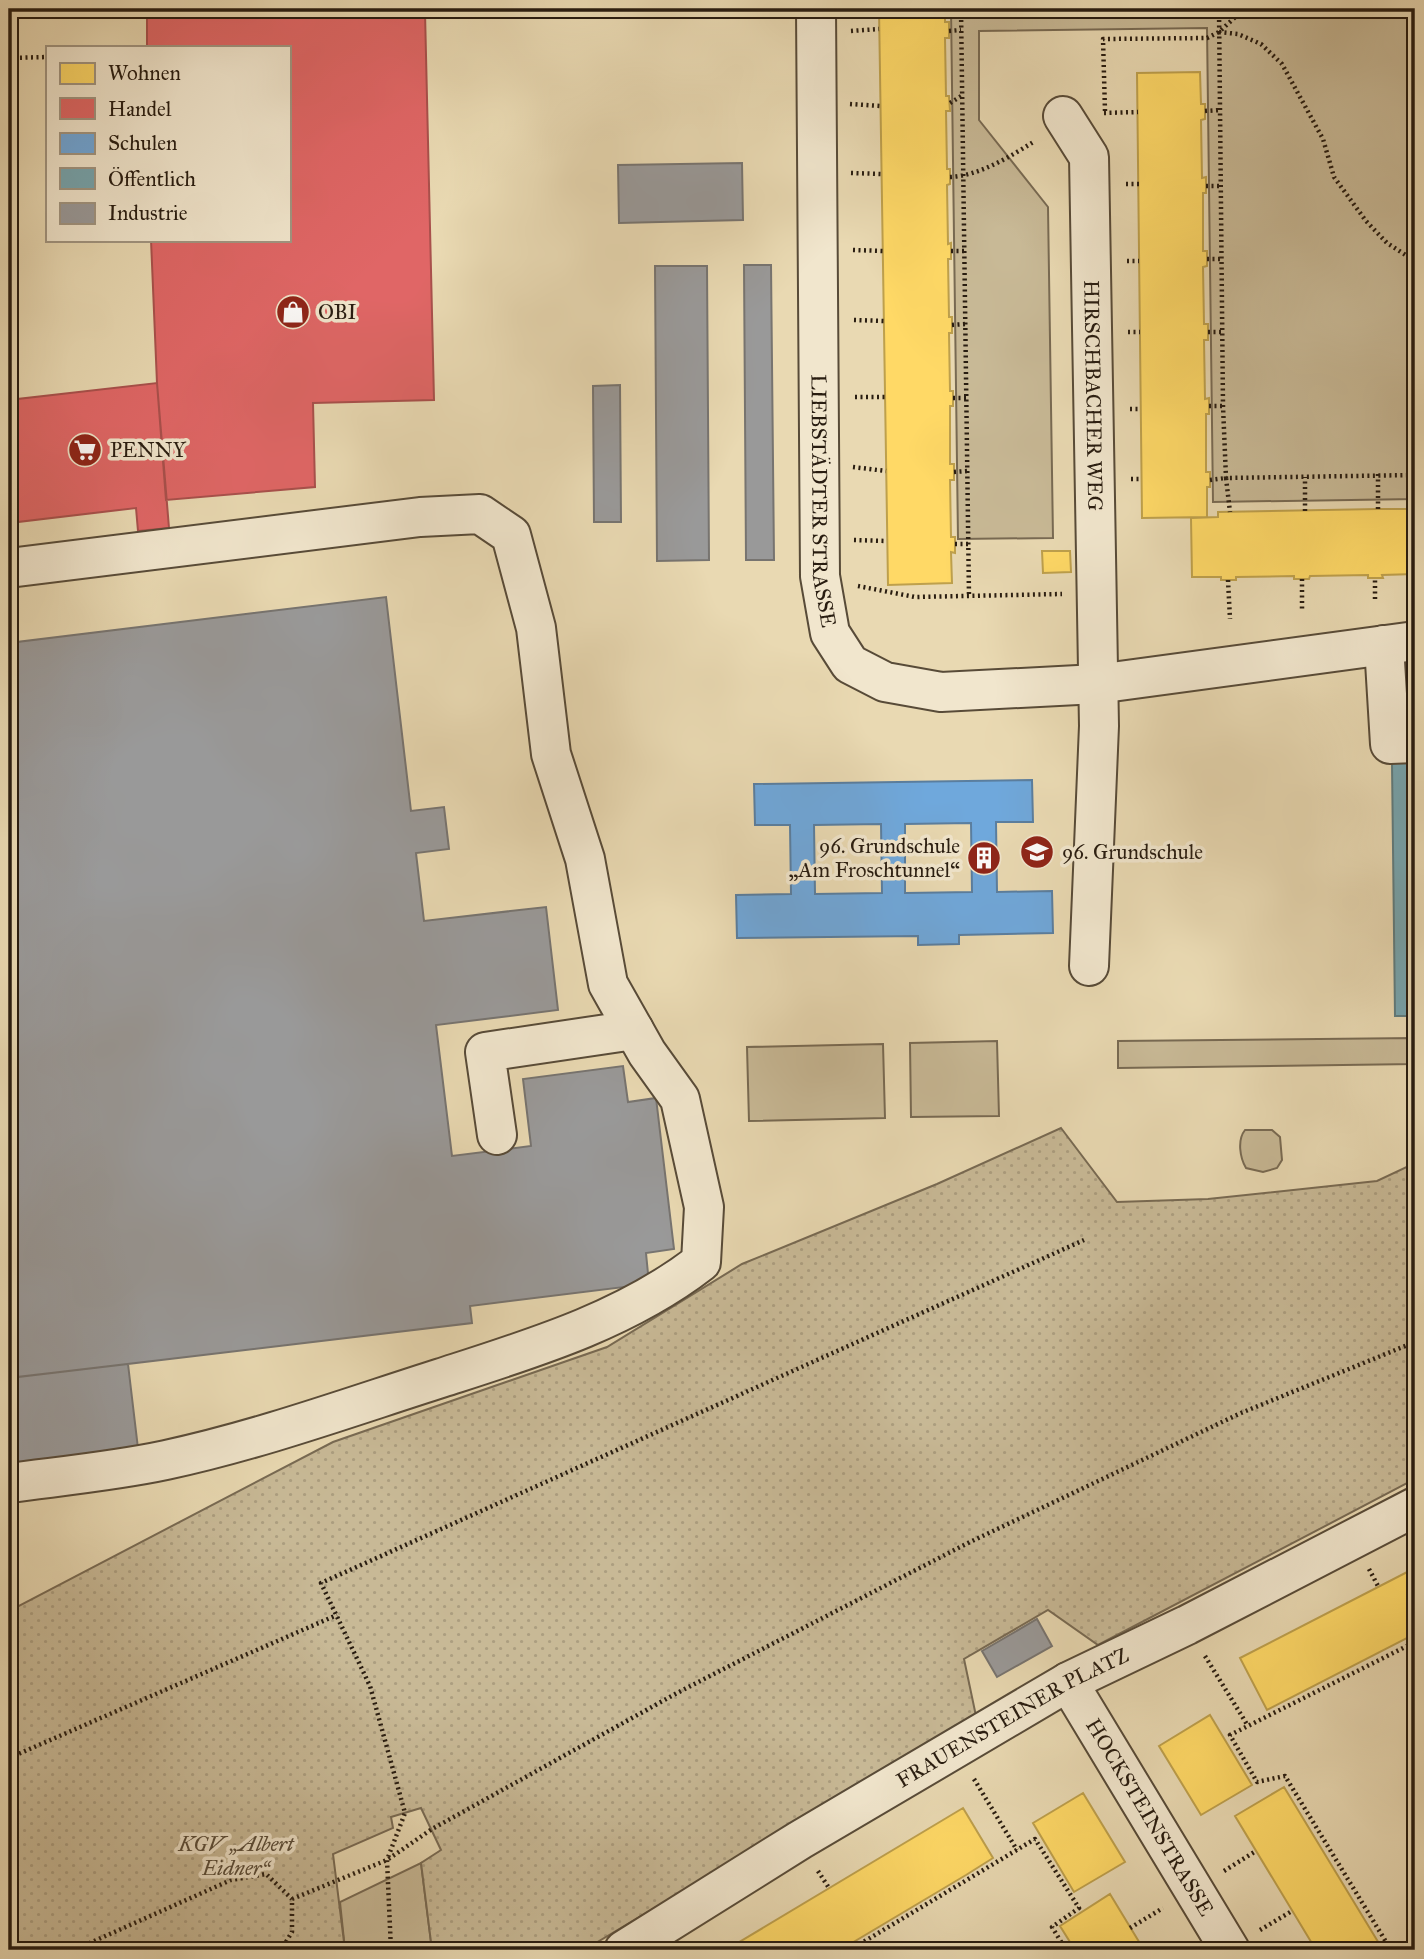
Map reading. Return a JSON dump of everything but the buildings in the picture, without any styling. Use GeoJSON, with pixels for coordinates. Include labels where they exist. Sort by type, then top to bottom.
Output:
{"type":"FeatureCollection","features":[{"type":"Feature","properties":{"kind":"street","name":"LIEBSTÄDTER STRASSE"},"geometry":{"type":"LineString","coordinates":[[816,9],[820,576],[830,633],[850,664],[885,682],[941,692],[1097,684],[1400,643]]}},
{"type":"Feature","properties":{"kind":"street","name":"HIRSCHBACHER WEG"},"geometry":{"type":"LineString","coordinates":[[1065,118],[1089,157],[1099,726],[1089,966]]}},
{"type":"Feature","properties":{"kind":"street"},"geometry":{"type":"LineString","coordinates":[[9,568],[420,517],[480,514],[511,535],[536,628],[551,754],[585,859],[608,984],[647,1053],[680,1099],[704,1207],[701,1262],[672,1284],[609,1318],[528,1350],[240,1441],[165,1460],[9,1483]]}},
{"type":"Feature","properties":{"kind":"street"},"geometry":{"type":"LineString","coordinates":[[1400,643],[1390,744],[1415,743]]}},
{"type":"Feature","properties":{"kind":"street"},"geometry":{"type":"LineString","coordinates":[[497,1135],[485,1052],[634,1030]]}},
{"type":"Feature","properties":{"kind":"street","name":"FRAUENSTEINER PLATZ"},"geometry":{"type":"LineString","coordinates":[[634,1948],[800,1840],[1068,1682],[1186,1625],[1415,1507]]}},
{"type":"Feature","properties":{"kind":"street","name":"HOCKSTEINSTRASSE"},"geometry":{"type":"LineString","coordinates":[[1068,1682],[1230,1950]]}},
{"type":"Feature","properties":{"kind":"path"},"geometry":{"type":"LineString","coordinates":[[961,9],[969,596]]}},
{"type":"Feature","properties":{"kind":"path"},"geometry":{"type":"LineString","coordinates":[[1219,9],[1223,406],[1230,512]]}},
{"type":"Feature","properties":{"kind":"path"},"geometry":{"type":"LineString","coordinates":[[1104,72],[1103,39],[1208,38],[1219,32],[1244,9]]}},
{"type":"Feature","properties":{"kind":"path"},"geometry":{"type":"LineString","coordinates":[[846,31],[879,29]]}},
{"type":"Feature","properties":{"kind":"path"},"geometry":{"type":"LineString","coordinates":[[949,31],[961,30]]}},
{"type":"Feature","properties":{"kind":"path"},"geometry":{"type":"LineString","coordinates":[[1219,32],[1238,34],[1261,44],[1282,64],[1322,139],[1334,177],[1366,221],[1387,243],[1415,261]]}},
{"type":"Feature","properties":{"kind":"path"},"geometry":{"type":"LineString","coordinates":[[9,58],[46,57]]}},
{"type":"Feature","properties":{"kind":"path"},"geometry":{"type":"LineString","coordinates":[[950,103],[963,95]]}},
{"type":"Feature","properties":{"kind":"path"},"geometry":{"type":"LineString","coordinates":[[846,104],[880,106]]}},
{"type":"Feature","properties":{"kind":"path"},"geometry":{"type":"LineString","coordinates":[[1205,111],[1220,110]]}},
{"type":"Feature","properties":{"kind":"path"},"geometry":{"type":"LineString","coordinates":[[1105,113],[1138,112]]}},
{"type":"Feature","properties":{"kind":"path"},"geometry":{"type":"LineString","coordinates":[[950,177],[964,176],[1018,152],[1065,118]]}},
{"type":"Feature","properties":{"kind":"path"},"geometry":{"type":"LineString","coordinates":[[847,173],[881,174]]}},
{"type":"Feature","properties":{"kind":"path"},"geometry":{"type":"LineString","coordinates":[[1206,186],[1221,186]]}},
{"type":"Feature","properties":{"kind":"path"},"geometry":{"type":"LineString","coordinates":[[848,250],[883,251]]}},
{"type":"Feature","properties":{"kind":"path"},"geometry":{"type":"LineString","coordinates":[[951,251],[964,251]]}},
{"type":"Feature","properties":{"kind":"path"},"geometry":{"type":"LineString","coordinates":[[1207,259],[1221,259]]}},
{"type":"Feature","properties":{"kind":"path"},"geometry":{"type":"LineString","coordinates":[[1133,261],[1139,261]]}},
{"type":"Feature","properties":{"kind":"path"},"geometry":{"type":"LineString","coordinates":[[850,320],[884,321]]}},
{"type":"Feature","properties":{"kind":"path"},"geometry":{"type":"LineString","coordinates":[[952,325],[966,324]]}},
{"type":"Feature","properties":{"kind":"path"},"geometry":{"type":"LineString","coordinates":[[1208,332],[1222,332]]}},
{"type":"Feature","properties":{"kind":"path"},"geometry":{"type":"LineString","coordinates":[[851,397],[885,397]]}},
{"type":"Feature","properties":{"kind":"path"},"geometry":{"type":"LineString","coordinates":[[953,398],[966,398]]}},
{"type":"Feature","properties":{"kind":"path"},"geometry":{"type":"LineString","coordinates":[[1209,406],[1223,406]]}},
{"type":"Feature","properties":{"kind":"path"},"geometry":{"type":"LineString","coordinates":[[852,467],[886,471]]}},
{"type":"Feature","properties":{"kind":"path"},"geometry":{"type":"LineString","coordinates":[[954,472],[968,471]]}},
{"type":"Feature","properties":{"kind":"path"},"geometry":{"type":"LineString","coordinates":[[1378,474],[1378,509]]}},
{"type":"Feature","properties":{"kind":"path"},"geometry":{"type":"LineString","coordinates":[[1210,480],[1415,475]]}},
{"type":"Feature","properties":{"kind":"path"},"geometry":{"type":"LineString","coordinates":[[1305,477],[1305,511]]}},
{"type":"Feature","properties":{"kind":"path"},"geometry":{"type":"LineString","coordinates":[[853,540],[887,541]]}},
{"type":"Feature","properties":{"kind":"path"},"geometry":{"type":"LineString","coordinates":[[955,544],[968,544]]}},
{"type":"Feature","properties":{"kind":"path"},"geometry":{"type":"LineString","coordinates":[[1375,599],[1376,578]]}},
{"type":"Feature","properties":{"kind":"path"},"geometry":{"type":"LineString","coordinates":[[1302,579],[1303,609]]}},
{"type":"Feature","properties":{"kind":"path"},"geometry":{"type":"LineString","coordinates":[[1228,580],[1230,619]]}},
{"type":"Feature","properties":{"kind":"path"},"geometry":{"type":"LineString","coordinates":[[854,585],[915,597],[1096,593]]}},
{"type":"Feature","properties":{"kind":"path"},"geometry":{"type":"LineString","coordinates":[[391,1950],[387,1860],[405,1813],[370,1686],[321,1583],[1084,1240]]}},
{"type":"Feature","properties":{"kind":"path"},"geometry":{"type":"LineString","coordinates":[[292,1899],[387,1860],[432,1829],[677,1693],[970,1542],[1241,1413],[1415,1342]]}},
{"type":"Feature","properties":{"kind":"path"},"geometry":{"type":"LineString","coordinates":[[9,1758],[337,1615]]}},
{"type":"Feature","properties":{"kind":"path"},"geometry":{"type":"LineString","coordinates":[[1186,1625],[1248,1726]]}},
{"type":"Feature","properties":{"kind":"path"},"geometry":{"type":"LineString","coordinates":[[1391,1950],[1285,1776],[1257,1782],[1230,1735],[1415,1642]]}},
{"type":"Feature","properties":{"kind":"path"},"geometry":{"type":"LineString","coordinates":[[955,1747],[1017,1850]]}},
{"type":"Feature","properties":{"kind":"path"},"geometry":{"type":"LineString","coordinates":[[850,1950],[1035,1839],[1079,1908],[1052,1927],[1066,1950]]}},
{"type":"Feature","properties":{"kind":"path"},"geometry":{"type":"LineString","coordinates":[[74,1950],[231,1880],[266,1874],[292,1899],[292,1932],[281,1950]]}},
{"type":"Feature","properties":{"kind":"green space"},"geometry":{"type":"Polygon","coordinates":[[[951,9],[1415,9],[1415,499],[1213,502],[1207,28],[979,31],[979,120],[1048,207],[1053,538],[958,539],[951,9]]]}},
{"type":"Feature","properties":{"kind":"green space"},"geometry":{"type":"Polygon","coordinates":[[[1415,1038],[1415,1064],[1118,1068],[1118,1041],[1415,1038]]]}},
{"type":"Feature","properties":{"kind":"green space"},"geometry":{"type":"Polygon","coordinates":[[[997,1041],[999,1116],[911,1117],[910,1043],[997,1041]]]}},
{"type":"Feature","properties":{"kind":"green space"},"geometry":{"type":"Polygon","coordinates":[[[883,1044],[885,1118],[749,1121],[747,1047],[883,1044]]]}},
{"type":"Feature","properties":{"kind":"green space","name":"KGV „Albert Eidner“"},"geometry":{"type":"Polygon","coordinates":[[[1061,1128],[1117,1202],[1208,1199],[1377,1181],[1415,1163],[1415,1479],[1098,1645],[1048,1610],[964,1659],[976,1716],[584,1950],[432,1950],[421,1863],[441,1850],[421,1808],[391,1817],[393,1828],[333,1854],[345,1950],[9,1950],[9,1611],[333,1442],[607,1347],[742,1264],[937,1184],[1061,1128]]]}},
{"type":"Feature","properties":{"kind":"green space"},"geometry":{"type":"Polygon","coordinates":[[[1245,1130],[1272,1130],[1280,1137],[1282,1160],[1277,1168],[1263,1172],[1246,1168],[1240,1149],[1245,1130]]]}},
{"type":"Feature","properties":{"kind":"green space"},"geometry":{"type":"Polygon","coordinates":[[[421,1863],[432,1950],[345,1950],[340,1902],[421,1863]]]}},
{"type":"Feature","properties":{"kind":"place","name":"OBI"},"geometry":{"type":"Point","coordinates":[293,312]}},
{"type":"Feature","properties":{"kind":"place","name":"PENNY"},"geometry":{"type":"Point","coordinates":[85,450]}},
{"type":"Feature","properties":{"kind":"place","name":"96. Grundschule"},"geometry":{"type":"Point","coordinates":[1037,852]}},
{"type":"Feature","properties":{"kind":"place","name":"96. Grundschule „Am Froschtunnel“"},"geometry":{"type":"Point","coordinates":[984,858]}}]}
